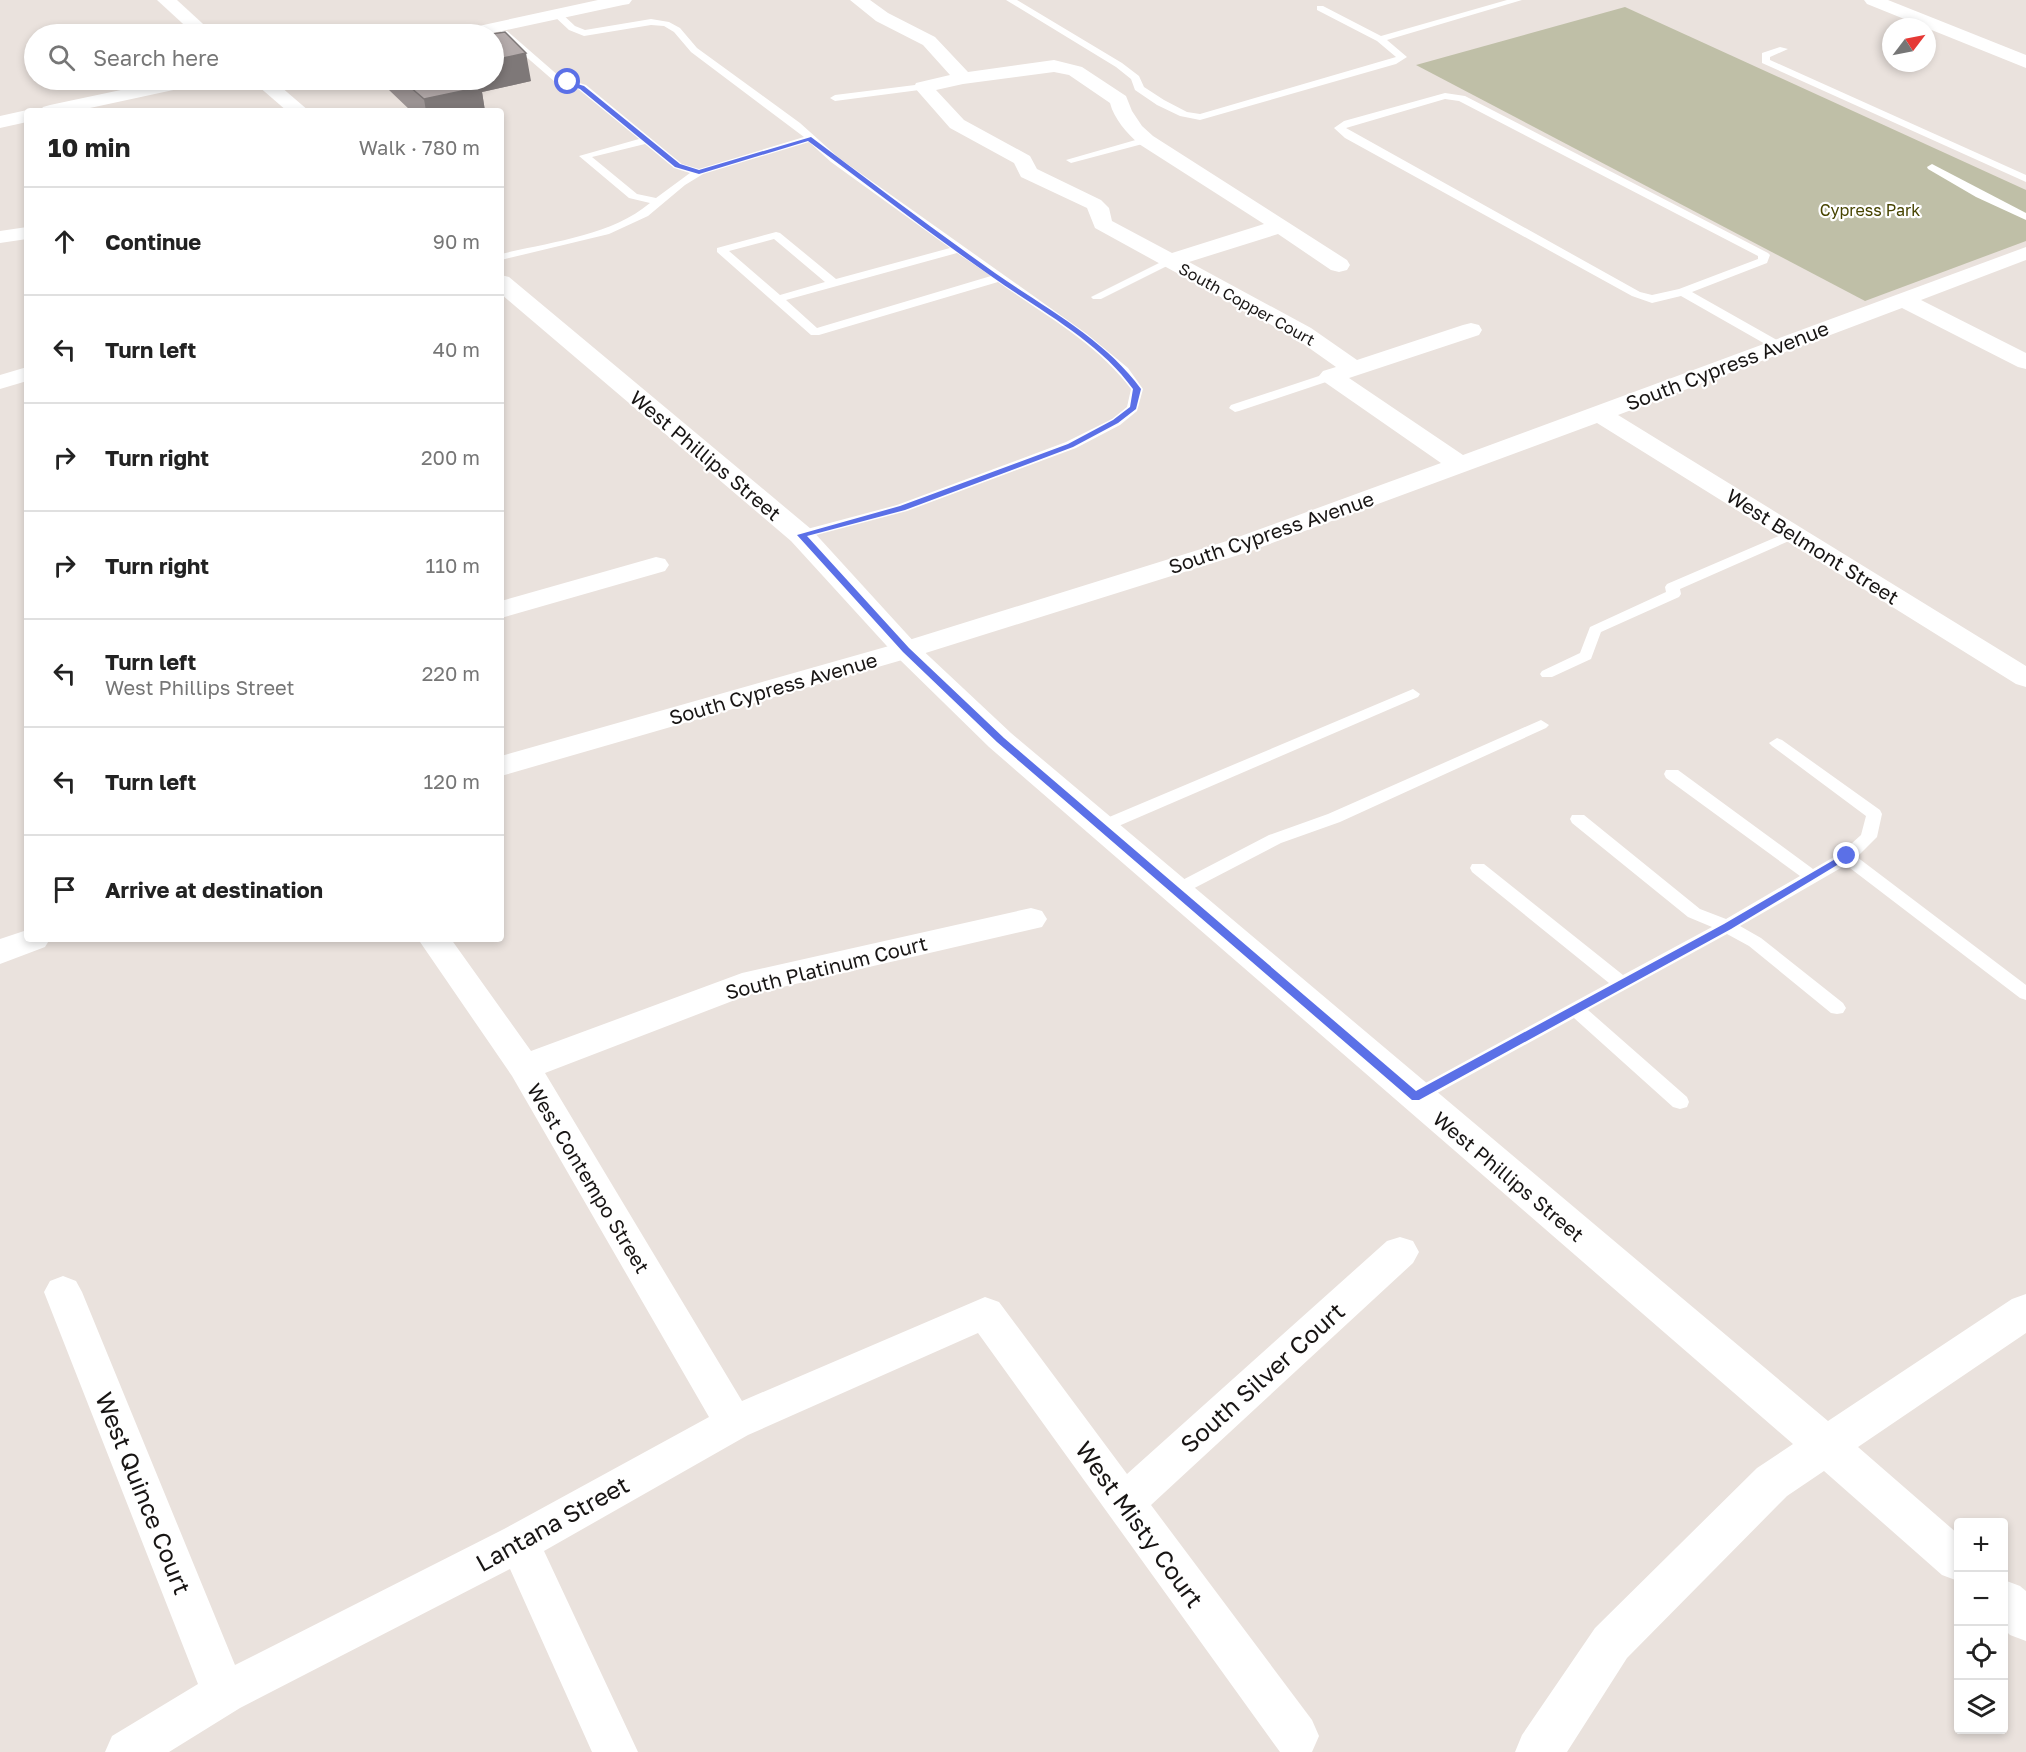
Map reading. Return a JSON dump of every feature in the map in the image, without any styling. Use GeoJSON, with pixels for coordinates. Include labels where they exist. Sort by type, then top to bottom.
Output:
{"type":"FeatureCollection","features":[{"type":"Feature","properties":{"kind":"street"},"geometry":{"type":"LineString","coordinates":[[166,0],[194,24]]}},
{"type":"Feature","properties":{"kind":"street"},"geometry":{"type":"LineString","coordinates":[[504,25],[623,0]]}},
{"type":"Feature","properties":{"kind":"street"},"geometry":{"type":"LineString","coordinates":[[859,0],[882,17],[929,41],[963,78]]}},
{"type":"Feature","properties":{"kind":"street"},"geometry":{"type":"LineString","coordinates":[[1873,0],[2026,62]]}},
{"type":"Feature","properties":{"kind":"street"},"geometry":{"type":"LineString","coordinates":[[525,6],[548,16]]}},
{"type":"Feature","properties":{"kind":"street"},"geometry":{"type":"LineString","coordinates":[[923,87],[963,78],[1044,66],[1064,67],[1115,96],[1135,130],[1146,140],[1339,265]]}},
{"type":"Feature","properties":{"kind":"street","name":"South Copper Court"},"geometry":{"type":"LineString","coordinates":[[923,87],[957,124],[1023,159],[1028,173],[1094,204],[1099,208],[1102,224],[1303,333],[1342,372],[1460,465]]}},
{"type":"Feature","properties":{"kind":"street"},"geometry":{"type":"LineString","coordinates":[[65,108],[146,90]]}},
{"type":"Feature","properties":{"kind":"street"},"geometry":{"type":"LineString","coordinates":[[275,90],[295,108]]}},
{"type":"Feature","properties":{"kind":"street"},"geometry":{"type":"LineString","coordinates":[[0,122],[24,117]]}},
{"type":"Feature","properties":{"kind":"street","name":"South Copper Court"},"geometry":{"type":"LineString","coordinates":[[1169,261],[1281,226]]}},
{"type":"Feature","properties":{"kind":"street"},"geometry":{"type":"LineString","coordinates":[[0,237],[24,233]]}},
{"type":"Feature","properties":{"kind":"street","name":"South Cypress Avenue"},"geometry":{"type":"LineString","coordinates":[[504,765],[906,650],[1239,546],[1599,414],[2026,252]]}},
{"type":"Feature","properties":{"kind":"street","name":"West Phillips Street"},"geometry":{"type":"LineString","coordinates":[[504,285],[801,535],[906,650],[1000,740],[1954,1557]]}},
{"type":"Feature","properties":{"kind":"street"},"geometry":{"type":"LineString","coordinates":[[1902,299],[2026,362]]}},
{"type":"Feature","properties":{"kind":"street"},"geometry":{"type":"LineString","coordinates":[[1342,372],[1471,330]]}},
{"type":"Feature","properties":{"kind":"street"},"geometry":{"type":"LineString","coordinates":[[0,382],[24,375]]}},
{"type":"Feature","properties":{"kind":"street","name":"West Belmont Street"},"geometry":{"type":"LineString","coordinates":[[1599,414],[2026,678]]}},
{"type":"Feature","properties":{"kind":"street"},"geometry":{"type":"LineString","coordinates":[[504,609],[656,565]]}},
{"type":"Feature","properties":{"kind":"street","name":"South Platinum Court"},"geometry":{"type":"LineString","coordinates":[[524,1067],[742,985],[1031,919]]}},
{"type":"Feature","properties":{"kind":"street"},"geometry":{"type":"LineString","coordinates":[[0,952],[26,942]]}},
{"type":"Feature","properties":{"kind":"street","name":"West Contempo Street"},"geometry":{"type":"LineString","coordinates":[[437,942],[524,1067],[734,1423]]}},
{"type":"Feature","properties":{"kind":"street","name":"South Silver Court"},"geometry":{"type":"LineString","coordinates":[[1124,1503],[1400,1252]]}},
{"type":"Feature","properties":{"kind":"street","name":"West Quince Court"},"geometry":{"type":"LineString","coordinates":[[63,1292],[224,1693]]}},
{"type":"Feature","properties":{"kind":"street"},"geometry":{"type":"LineString","coordinates":[[1539,1752],[1611,1644],[1772,1482],[2026,1311]]}},
{"type":"Feature","properties":{"kind":"street","name":"Lantana Street"},"geometry":{"type":"LineString","coordinates":[[128,1752],[224,1693],[519,1543],[734,1423],[985,1313]]}},
{"type":"Feature","properties":{"kind":"street","name":"West Misty Court"},"geometry":{"type":"LineString","coordinates":[[985,1313],[1296,1736]]}},
{"type":"Feature","properties":{"kind":"street"},"geometry":{"type":"LineString","coordinates":[[519,1543],[615,1752]]}},
{"type":"Feature","properties":{"kind":"street"},"geometry":{"type":"LineString","coordinates":[[2008,1604],[2026,1620]]}},
{"type":"Feature","properties":{"kind":"lane"},"geometry":{"type":"LineString","coordinates":[[1011,0],[1119,65],[1136,78],[1139,88],[1187,116],[1200,117],[1393,62],[1402,57],[1380,39],[1320,8]]}},
{"type":"Feature","properties":{"kind":"lane"},"geometry":{"type":"LineString","coordinates":[[1485,0],[1497,5]]}},
{"type":"Feature","properties":{"kind":"lane"},"geometry":{"type":"LineString","coordinates":[[1380,39],[1517,0]]}},
{"type":"Feature","properties":{"kind":"lane"},"geometry":{"type":"LineString","coordinates":[[548,16],[584,33],[651,22],[666,24],[676,30],[694,50],[796,125],[809,139],[998,278],[1083,337],[1124,371],[1137,389],[1133,408],[1116,422],[1071,445],[902,508],[801,535]]}},
{"type":"Feature","properties":{"kind":"lane"},"geometry":{"type":"LineString","coordinates":[[504,33],[557,79],[582,87],[678,166],[699,172]]}},
{"type":"Feature","properties":{"kind":"lane"},"geometry":{"type":"LineString","coordinates":[[1783,49],[1765,55],[1766,61],[2026,179]]}},
{"type":"Feature","properties":{"kind":"lane"},"geometry":{"type":"LineString","coordinates":[[835,98],[923,87]]}},
{"type":"Feature","properties":{"kind":"lane"},"geometry":{"type":"LineString","coordinates":[[1683,292],[1763,261],[1764,255],[1461,98],[1445,96],[1369,116],[1339,128],[1349,136],[1636,294],[1652,298],[1683,292],[1778,346]]}},
{"type":"Feature","properties":{"kind":"lane"},"geometry":{"type":"LineString","coordinates":[[504,256],[605,232],[644,214],[681,183],[699,172],[809,139]]}},
{"type":"Feature","properties":{"kind":"lane"},"geometry":{"type":"LineString","coordinates":[[1071,160],[1146,140]]}},
{"type":"Feature","properties":{"kind":"lane"},"geometry":{"type":"LineString","coordinates":[[646,141],[584,156],[633,196],[658,202]]}},
{"type":"Feature","properties":{"kind":"lane"},"geometry":{"type":"LineString","coordinates":[[1932,167],[1980,195],[2026,217]]}},
{"type":"Feature","properties":{"kind":"lane"},"geometry":{"type":"LineString","coordinates":[[834,284],[776,235],[721,250],[815,332],[998,278]]}},
{"type":"Feature","properties":{"kind":"lane"},"geometry":{"type":"LineString","coordinates":[[778,299],[958,249]]}},
{"type":"Feature","properties":{"kind":"lane"},"geometry":{"type":"LineString","coordinates":[[1097,297],[1169,261]]}},
{"type":"Feature","properties":{"kind":"lane"},"geometry":{"type":"LineString","coordinates":[[1235,408],[1342,372]]}},
{"type":"Feature","properties":{"kind":"lane"},"geometry":{"type":"LineString","coordinates":[[1547,674],[1586,656],[1595,630],[1674,594],[1672,587],[1793,534]]}},
{"type":"Feature","properties":{"kind":"lane"},"geometry":{"type":"LineString","coordinates":[[1101,827],[1413,694]]}},
{"type":"Feature","properties":{"kind":"lane"},"geometry":{"type":"LineString","coordinates":[[1175,891],[1275,838],[1335,818],[1542,725]]}},
{"type":"Feature","properties":{"kind":"lane"},"geometry":{"type":"LineString","coordinates":[[1416,1097],[1727,926],[1847,856],[1869,837],[1874,814],[1777,743]]}},
{"type":"Feature","properties":{"kind":"lane"},"geometry":{"type":"LineString","coordinates":[[1672,774],[1811,876]]}},
{"type":"Feature","properties":{"kind":"lane"},"geometry":{"type":"LineString","coordinates":[[1578,819],[1694,913],[1727,926],[1755,942],[1836,1008]]}},
{"type":"Feature","properties":{"kind":"lane"},"geometry":{"type":"LineString","coordinates":[[1847,856],[2026,994]]}},
{"type":"Feature","properties":{"kind":"lane"},"geometry":{"type":"LineString","coordinates":[[1478,868],[1622,984]]}},
{"type":"Feature","properties":{"kind":"lane"},"geometry":{"type":"LineString","coordinates":[[1576,1009],[1680,1102]]}},
{"type":"Feature","properties":{"kind":"green space","name":"Cypress Park"},"geometry":{"type":"Polygon","coordinates":[[[1625,7],[2026,190],[2026,241],[1865,301],[1416,65],[1625,7]]]}},
{"type":"Feature","properties":{"kind":"building"},"geometry":{"type":"Polygon","coordinates":[[[505,32],[526,53],[504,58],[505,32]]]}},
{"type":"Feature","properties":{"kind":"building"},"geometry":{"type":"Polygon","coordinates":[[[414,90],[467,90],[424,99],[414,90]]]}},
{"type":"Feature","properties":{"kind":"route"},"geometry":{"type":"LineString","coordinates":[[568,82],[582,87],[678,166],[699,172],[729,161],[809,139],[991,273],[1083,337],[1124,371],[1137,389],[1133,408],[1116,422],[1071,445],[902,508],[801,535],[906,650],[1000,740],[1416,1097],[1727,926],[1847,856]]}}]}
